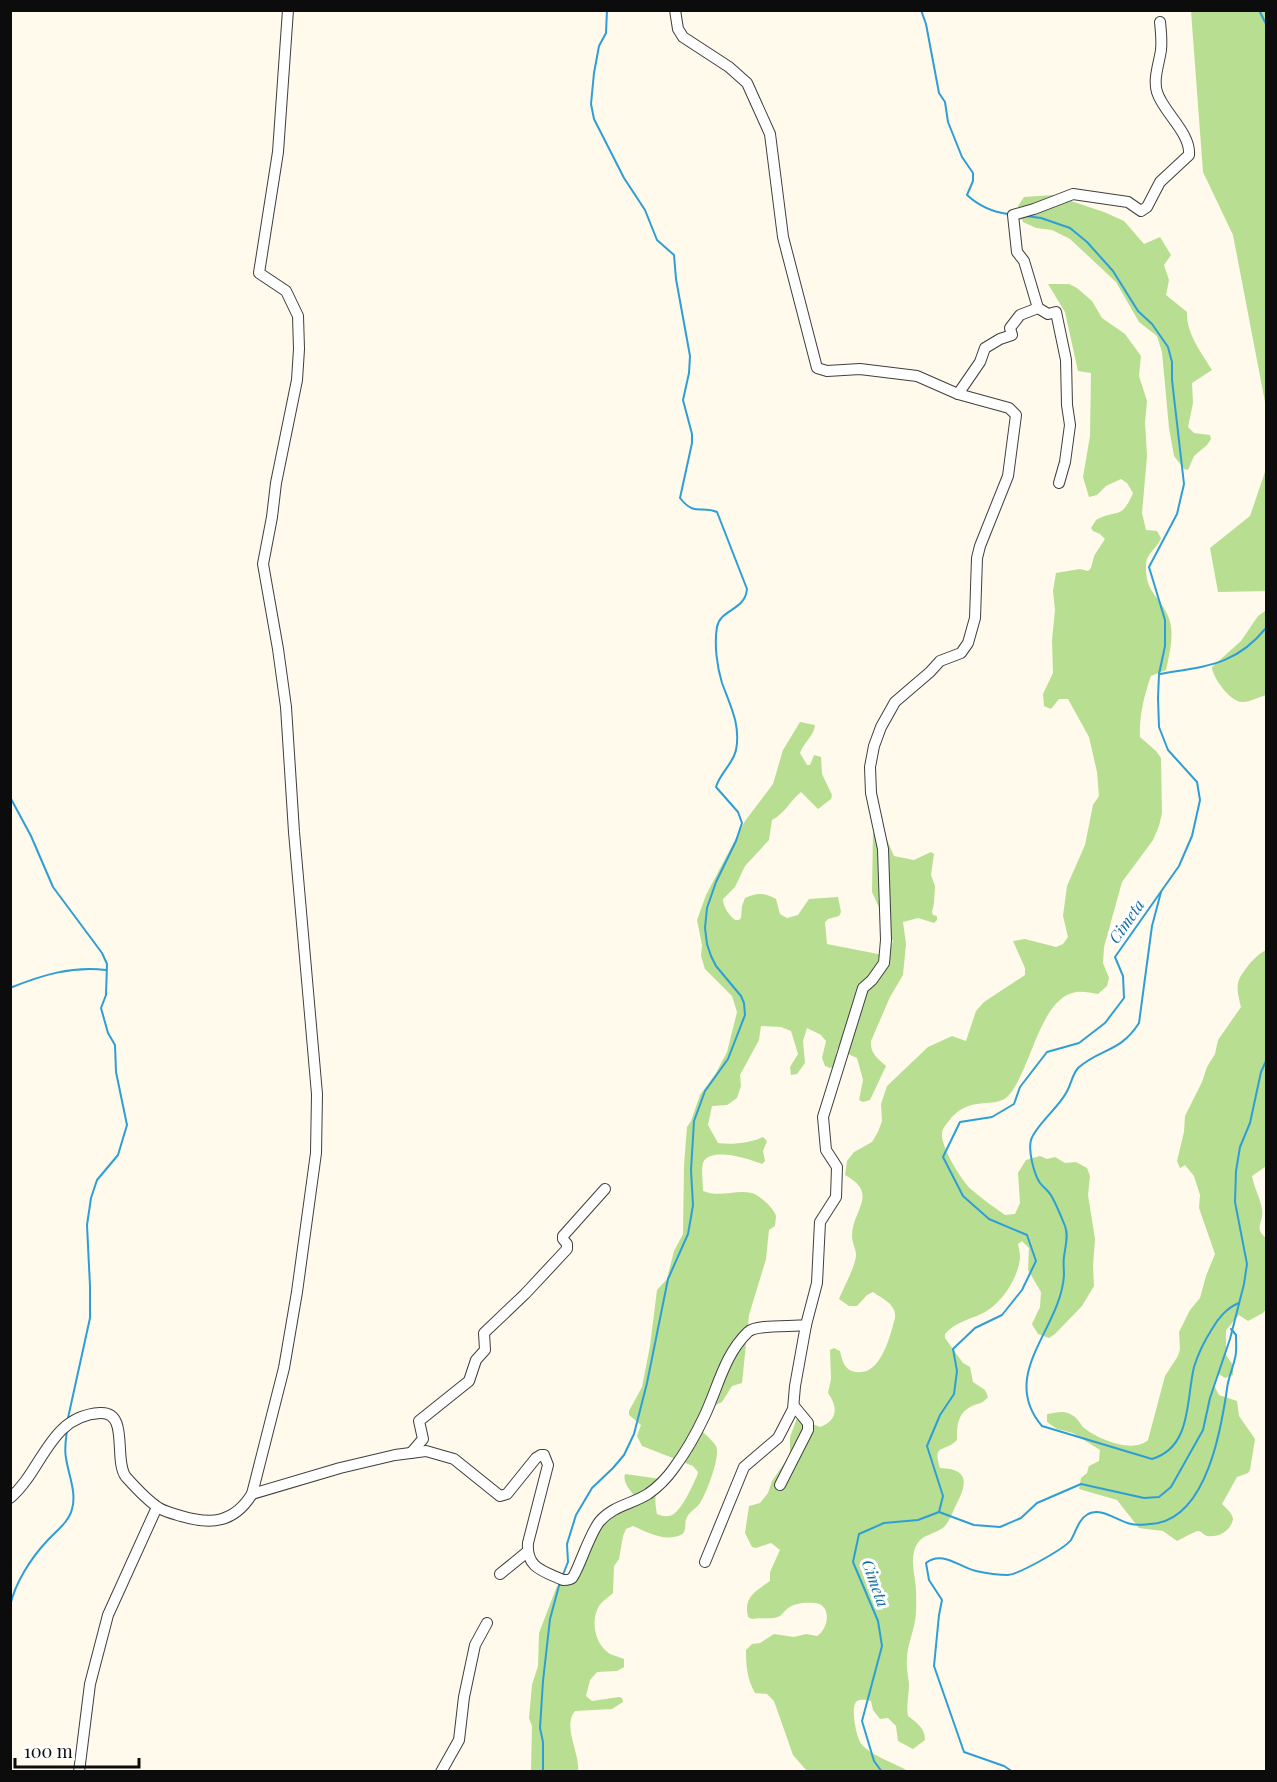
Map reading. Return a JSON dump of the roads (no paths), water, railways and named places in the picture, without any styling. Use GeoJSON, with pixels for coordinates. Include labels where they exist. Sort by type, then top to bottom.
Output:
{"type":"FeatureCollection","features":[{"type":"Feature","properties":{"kind":"street"},"geometry":{"type":"LineString","coordinates":[[10,1498],[36,1466],[59,1431],[74,1420],[103,1413],[111,1416],[117,1423],[122,1470],[157,1507],[193,1519],[215,1522],[233,1515],[252,1494],[284,1368],[297,1292],[317,1130],[317,1094],[286,707],[262,564],[297,380],[299,349],[298,316],[286,291],[259,273],[278,152],[288,10]]}},
{"type":"Feature","properties":{"kind":"street"},"geometry":{"type":"LineString","coordinates":[[675,10],[678,29],[683,37],[729,67],[747,83],[770,134],[783,237],[816,367],[827,372],[860,369],[917,376],[958,394],[1009,408],[1014,412],[1016,422],[1008,476],[977,558],[975,618],[968,643],[961,653],[940,661],[895,702],[881,727],[874,746],[870,767],[871,793],[883,849],[886,940],[884,963],[863,988],[823,1117],[826,1150],[837,1167],[836,1197],[820,1222],[817,1283],[806,1325],[795,1386],[794,1406],[778,1438],[744,1467],[705,1562]]}},
{"type":"Feature","properties":{"kind":"street"},"geometry":{"type":"LineString","coordinates":[[1038,309],[1024,261],[1017,252],[1013,215],[1073,194],[1128,202],[1141,211],[1147,207],[1160,182],[1189,155],[1190,150],[1177,123],[1157,93],[1156,78],[1162,38],[1160,21]]}},
{"type":"Feature","properties":{"kind":"street"},"geometry":{"type":"LineString","coordinates":[[958,394],[980,362],[985,348],[1012,335],[1010,328],[1020,315],[1038,309],[1048,314],[1056,312],[1066,360],[1070,425],[1065,462],[1059,483]]}},
{"type":"Feature","properties":{"kind":"street"},"geometry":{"type":"LineString","coordinates":[[411,1453],[423,1439],[419,1421],[469,1382],[476,1360],[485,1350],[484,1333],[567,1249],[563,1236],[605,1189]]}},
{"type":"Feature","properties":{"kind":"street"},"geometry":{"type":"LineString","coordinates":[[252,1494],[340,1468],[426,1451],[454,1459],[500,1496],[507,1494],[515,1486],[536,1458],[541,1455],[546,1456],[548,1465],[527,1552],[534,1566],[563,1580],[572,1578],[592,1531],[600,1521],[611,1511],[647,1494],[675,1467],[704,1417],[722,1370],[749,1330],[757,1326],[780,1328],[806,1325]]}},
{"type":"Feature","properties":{"kind":"street"},"geometry":{"type":"LineString","coordinates":[[780,1485],[808,1430],[808,1423],[794,1406]]}},
{"type":"Feature","properties":{"kind":"street"},"geometry":{"type":"LineString","coordinates":[[79,1772],[90,1684],[108,1615],[157,1507]]}},
{"type":"Feature","properties":{"kind":"street"},"geometry":{"type":"LineString","coordinates":[[500,1574],[527,1552]]}},
{"type":"Feature","properties":{"kind":"street"},"geometry":{"type":"LineString","coordinates":[[441,1772],[459,1740],[464,1697],[475,1645],[487,1623]]}},
{"type":"Feature","properties":{"kind":"waterway"},"geometry":{"type":"LineString","coordinates":[[562,1577],[568,1562],[567,1544],[576,1515],[592,1488],[624,1455],[634,1434],[668,1279],[688,1234],[693,1205],[691,1170],[694,1121],[705,1091],[728,1059],[745,1015],[741,996],[716,966],[711,956],[705,928],[707,908],[716,882],[742,823],[738,812],[716,787],[734,755],[737,741],[734,715],[719,670],[716,634],[719,621],[742,602],[747,589],[717,512],[694,509],[680,498],[692,443],[692,434],[683,400],[690,356],[674,255],[657,240],[645,210],[624,178],[594,119],[591,104],[594,73],[599,46],[606,33],[607,10]]}},
{"type":"Feature","properties":{"kind":"waterway"},"geometry":{"type":"LineString","coordinates":[[921,10],[926,24],[939,93],[945,102],[948,122],[962,157],[973,173],[973,181],[967,195],[986,208],[1008,214]]}},
{"type":"Feature","properties":{"kind":"waterway"},"geometry":{"type":"LineString","coordinates":[[1259,10],[1266,24]]}},
{"type":"Feature","properties":{"kind":"waterway","name":"Cimeta"},"geometry":{"type":"LineString","coordinates":[[882,1772],[874,1761],[862,1721],[882,1646],[878,1621],[853,1562],[859,1534],[884,1523],[918,1520],[939,1512],[943,1496],[927,1446],[940,1415],[954,1394],[957,1371],[953,1349],[975,1328],[1002,1315],[1022,1290],[1036,1261],[1027,1235],[989,1219],[963,1196],[943,1157],[960,1122],[992,1117],[1014,1104],[1020,1087],[1047,1052],[1079,1043],[1105,1023],[1124,998],[1123,976],[1115,957],[1179,866],[1192,836],[1200,800],[1197,782],[1168,750],[1159,727],[1159,674],[1165,646],[1165,620],[1149,567],[1177,514],[1184,484],[1172,362],[1168,347],[1152,324],[1138,311],[1113,271],[1087,242],[1070,228],[1041,218],[1026,216]]}},
{"type":"Feature","properties":{"kind":"waterway"},"geometry":{"type":"LineString","coordinates":[[1160,674],[1206,666],[1231,657],[1254,641],[1266,628]]}},
{"type":"Feature","properties":{"kind":"waterway"},"geometry":{"type":"LineString","coordinates":[[10,797],[31,836],[53,887],[102,953],[107,964],[106,995],[101,1008],[108,1033],[115,1045],[116,1072],[127,1125],[118,1155],[97,1180],[91,1198],[87,1225],[90,1318],[68,1418]]}},
{"type":"Feature","properties":{"kind":"waterway"},"geometry":{"type":"LineString","coordinates":[[1161,892],[1152,926],[1139,1023],[1125,1040],[1078,1068],[1063,1098],[1037,1129],[1031,1140],[1031,1156],[1036,1174],[1056,1204],[1067,1238],[1060,1295],[1029,1370],[1026,1388],[1030,1407],[1042,1426],[1152,1459],[1165,1453],[1181,1433],[1188,1407],[1194,1367],[1202,1347],[1220,1317],[1239,1303]]}},
{"type":"Feature","properties":{"kind":"waterway"},"geometry":{"type":"LineString","coordinates":[[10,988],[57,973],[81,969],[106,970]]}},
{"type":"Feature","properties":{"kind":"waterway"},"geometry":{"type":"LineString","coordinates":[[939,1512],[974,1525],[1000,1527],[1021,1518],[1037,1503],[1081,1484],[1144,1498],[1159,1497],[1171,1487],[1203,1430],[1210,1398],[1230,1339],[1244,1284],[1247,1264],[1235,1202],[1236,1171],[1240,1147],[1250,1123],[1261,1072],[1266,1061]]}},
{"type":"Feature","properties":{"kind":"waterway"},"geometry":{"type":"LineString","coordinates":[[1013,1772],[1004,1766],[964,1752],[934,1666],[942,1600],[929,1580],[926,1563],[938,1558],[976,1571],[1014,1574],[1067,1544],[1080,1522],[1093,1512],[1104,1513],[1137,1525],[1158,1523],[1175,1516],[1189,1504],[1209,1468],[1221,1426],[1228,1381],[1236,1353],[1236,1335],[1231,1329]]}},
{"type":"Feature","properties":{"kind":"waterway"},"geometry":{"type":"LineString","coordinates":[[10,1606],[20,1580],[30,1563],[65,1522],[72,1509],[73,1490],[65,1451],[67,1430]]}},
{"type":"Feature","properties":{"kind":"waterway"},"geometry":{"type":"LineString","coordinates":[[543,1772],[543,1742],[540,1728],[543,1681],[550,1619],[560,1582]]}}]}
